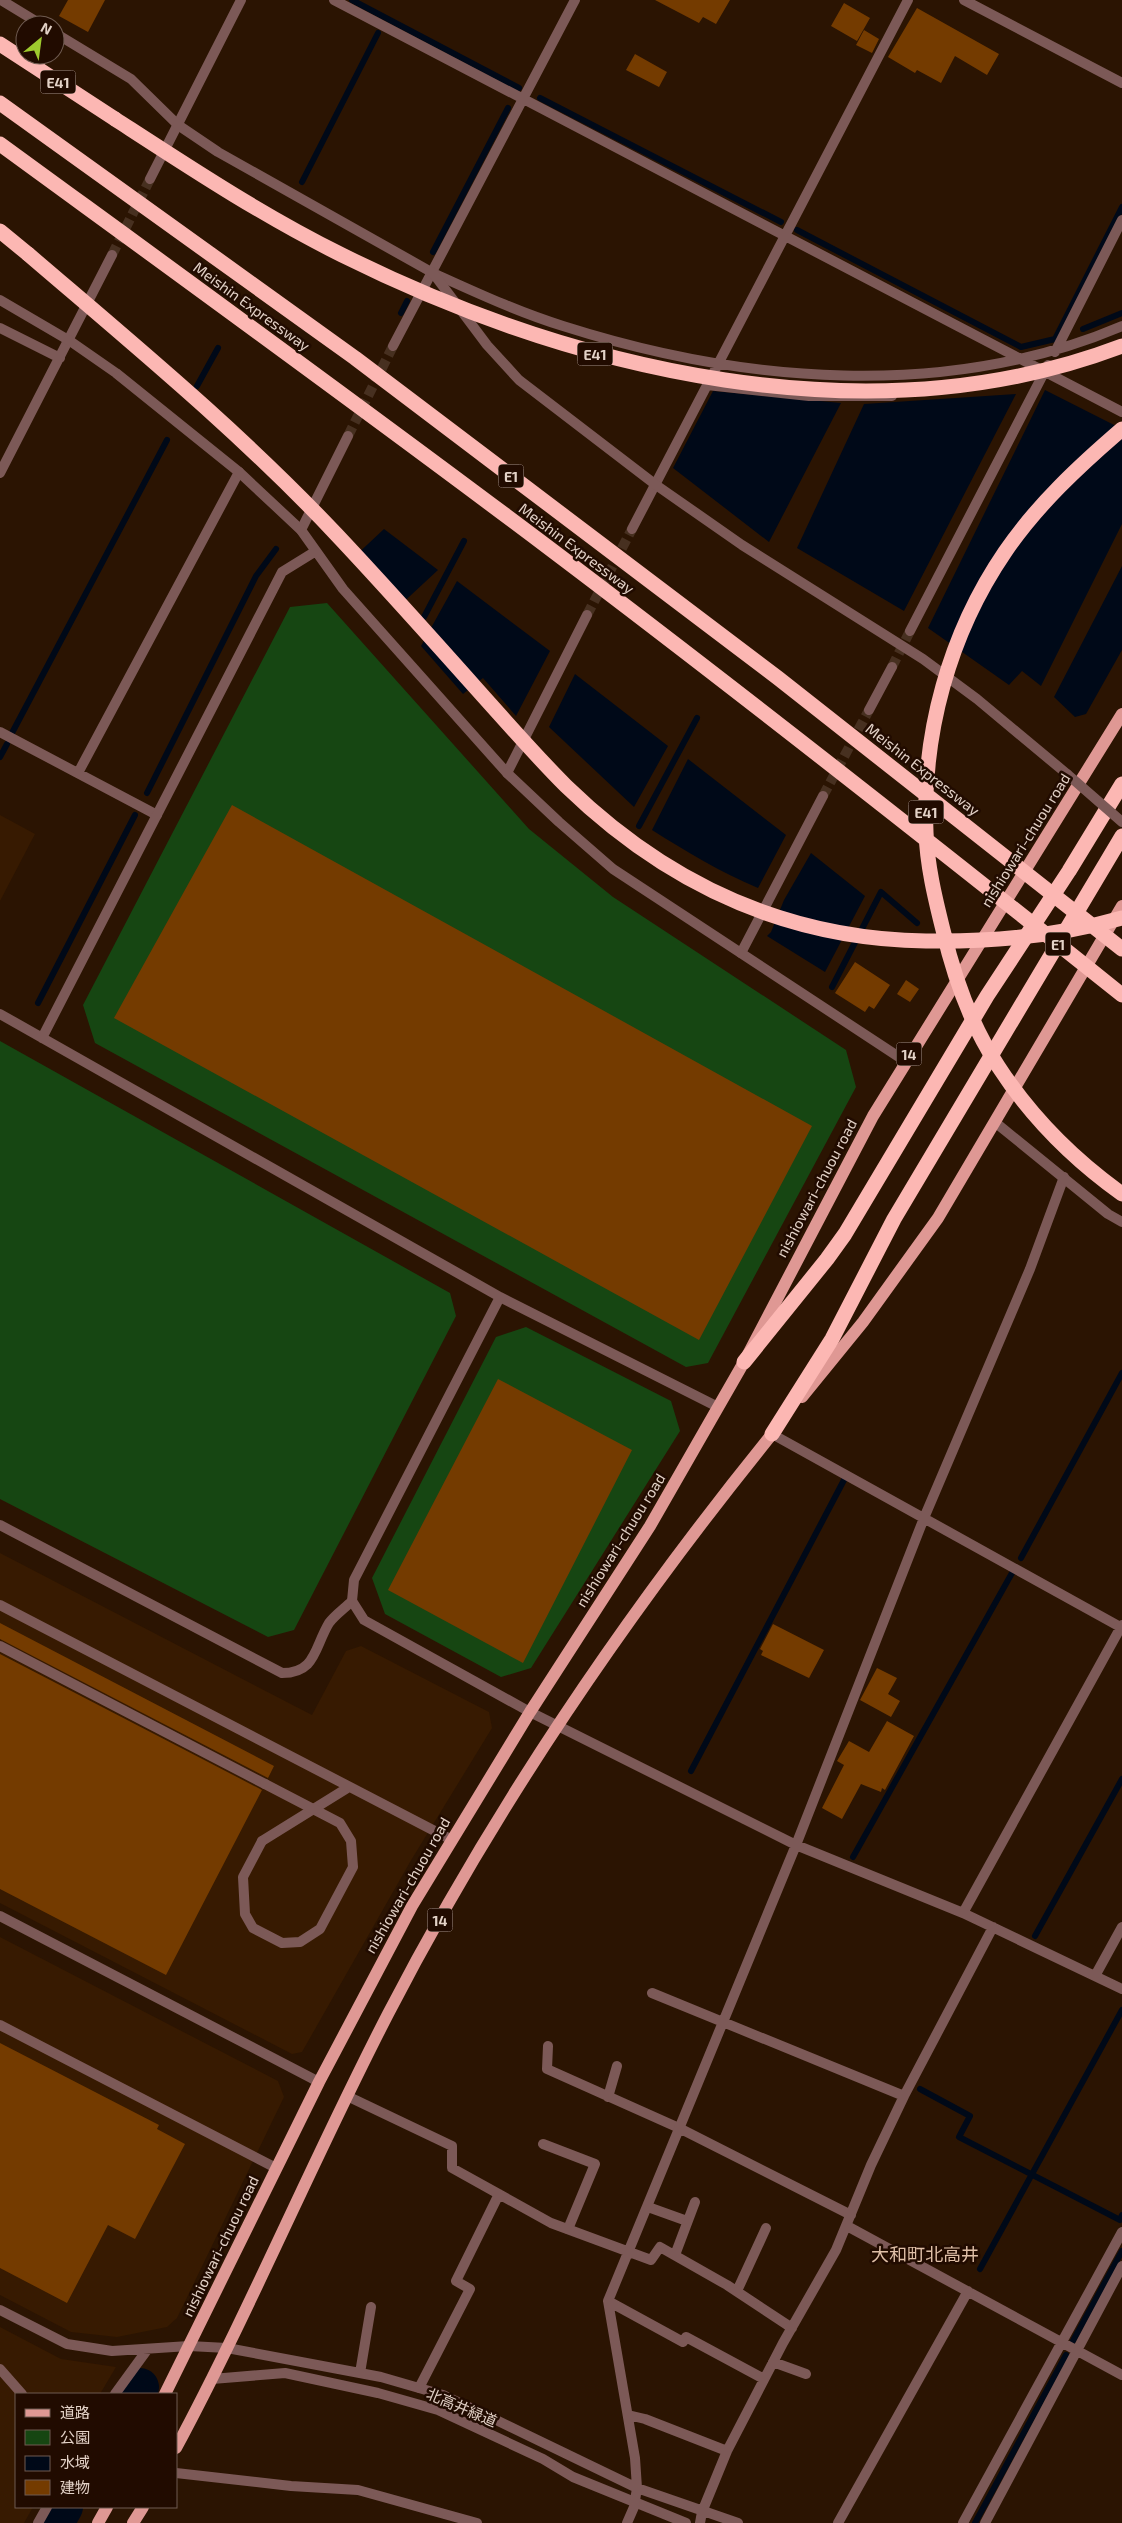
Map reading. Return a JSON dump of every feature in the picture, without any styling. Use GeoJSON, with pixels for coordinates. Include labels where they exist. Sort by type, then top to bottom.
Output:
{"type":"FeatureCollection","features":[{"type":"Feature","properties":{"kind":"highway","name":"E41"},"geometry":{"type":"LineString","coordinates":[[0,44],[249,204],[333,250],[385,276],[483,318],[588,352],[643,365],[764,385],[812,390],[878,390],[927,388],[1035,373],[1077,363],[1122,346]]}},
{"type":"Feature","properties":{"kind":"highway","name":"Meishin Expressway"},"geometry":{"type":"LineString","coordinates":[[0,103],[387,382],[778,678],[1122,949]]}},
{"type":"Feature","properties":{"kind":"highway","name":"Meishin Expressway"},"geometry":{"type":"LineString","coordinates":[[0,144],[337,389],[562,558],[778,723],[1122,995]]}},
{"type":"Feature","properties":{"kind":"highway"},"geometry":{"type":"LineString","coordinates":[[0,231],[206,408],[295,491],[566,786],[622,835],[683,876],[717,895],[755,911],[793,923],[868,938],[953,942],[1002,938],[1090,926],[1122,918]]}},
{"type":"Feature","properties":{"kind":"highway","name":"E41"},"geometry":{"type":"LineString","coordinates":[[1122,429],[1057,488],[1005,552],[987,581],[970,615],[944,682],[928,752],[926,834],[940,918],[950,960],[979,1034],[997,1065],[1041,1123],[1067,1150],[1122,1194]]}},
{"type":"Feature","properties":{"kind":"highway"},"geometry":{"type":"LineString","coordinates":[[744,1362],[845,1234],[987,996],[1069,871],[1122,784]]}},
{"type":"Feature","properties":{"kind":"highway"},"geometry":{"type":"LineString","coordinates":[[772,1434],[832,1339],[898,1210],[1122,836]]}},
{"type":"Feature","properties":{"kind":"main road","name":"nishiowari-chuou road"},"geometry":{"type":"LineString","coordinates":[[165,2393],[319,2082],[403,1923],[530,1712],[650,1526],[744,1362],[842,1172],[905,1061],[1122,714]]}},
{"type":"Feature","properties":{"kind":"main road","name":"14"},"geometry":{"type":"LineString","coordinates":[[178,2444],[212,2379],[388,2014],[434,1929],[558,1726],[620,1632],[772,1434],[898,1276],[938,1218],[996,1123],[1122,906]]}},
{"type":"Feature","properties":{"kind":"main road"},"geometry":{"type":"LineString","coordinates":[[98,2523],[106,2508]]}},
{"type":"Feature","properties":{"kind":"main road"},"geometry":{"type":"LineString","coordinates":[[134,2523],[142,2508]]}},
{"type":"Feature","properties":{"kind":"street"},"geometry":{"type":"LineString","coordinates":[[1,0],[26,15]]}},
{"type":"Feature","properties":{"kind":"street"},"geometry":{"type":"LineString","coordinates":[[150,179],[241,0]]}},
{"type":"Feature","properties":{"kind":"street"},"geometry":{"type":"LineString","coordinates":[[334,0],[1022,359],[1043,374],[1122,412]]}},
{"type":"Feature","properties":{"kind":"street"},"geometry":{"type":"LineString","coordinates":[[393,346],[575,0]]}},
{"type":"Feature","properties":{"kind":"street"},"geometry":{"type":"LineString","coordinates":[[632,528],[908,0]]}},
{"type":"Feature","properties":{"kind":"street"},"geometry":{"type":"LineString","coordinates":[[964,0],[1122,83]]}},
{"type":"Feature","properties":{"kind":"street"},"geometry":{"type":"LineString","coordinates":[[65,39],[130,79],[178,125],[218,152],[433,273],[492,299],[562,326],[635,346],[786,372],[847,376],[973,369],[1022,359],[1122,326]]}},
{"type":"Feature","properties":{"kind":"street"},"geometry":{"type":"LineString","coordinates":[[910,631],[1122,220]]}},
{"type":"Feature","properties":{"kind":"street"},"geometry":{"type":"LineString","coordinates":[[0,473],[112,255]]}},
{"type":"Feature","properties":{"kind":"street"},"geometry":{"type":"LineString","coordinates":[[433,273],[487,345],[519,380],[656,484],[778,570],[924,659],[977,699],[1122,822]]}},
{"type":"Feature","properties":{"kind":"street"},"geometry":{"type":"LineString","coordinates":[[0,300],[70,340],[116,373],[239,472],[300,530],[343,589],[507,773],[613,869],[905,1061]]}},
{"type":"Feature","properties":{"kind":"street"},"geometry":{"type":"LineString","coordinates":[[0,328],[60,358]]}},
{"type":"Feature","properties":{"kind":"street"},"geometry":{"type":"LineString","coordinates":[[707,384],[809,396],[855,398],[976,389],[1043,374]]}},
{"type":"Feature","properties":{"kind":"street"},"geometry":{"type":"LineString","coordinates":[[300,530],[348,436]]}},
{"type":"Feature","properties":{"kind":"street"},"geometry":{"type":"LineString","coordinates":[[78,773],[239,472]]}},
{"type":"Feature","properties":{"kind":"street"},"geometry":{"type":"LineString","coordinates":[[42,1038],[282,572],[316,551]]}},
{"type":"Feature","properties":{"kind":"street"},"geometry":{"type":"LineString","coordinates":[[507,773],[587,615]]}},
{"type":"Feature","properties":{"kind":"street"},"geometry":{"type":"LineString","coordinates":[[869,710],[892,667]]}},
{"type":"Feature","properties":{"kind":"street"},"geometry":{"type":"LineString","coordinates":[[0,732],[157,815]]}},
{"type":"Feature","properties":{"kind":"street"},"geometry":{"type":"LineString","coordinates":[[741,954],[823,796]]}},
{"type":"Feature","properties":{"kind":"street"},"geometry":{"type":"LineString","coordinates":[[0,1014],[500,1297],[718,1407]]}},
{"type":"Feature","properties":{"kind":"street"},"geometry":{"type":"LineString","coordinates":[[996,1123],[1108,1214],[1122,1222]]}},
{"type":"Feature","properties":{"kind":"street"},"geometry":{"type":"LineString","coordinates":[[627,2523],[635,2502],[637,2488],[635,2458],[608,2301],[796,1846],[924,1518],[1030,1269],[1064,1178]]}},
{"type":"Feature","properties":{"kind":"street"},"geometry":{"type":"LineString","coordinates":[[500,1297],[354,1580],[352,1600],[364,1620],[530,1712],[796,1846],[963,1912],[1122,1988]]}},
{"type":"Feature","properties":{"kind":"street"},"geometry":{"type":"LineString","coordinates":[[772,1434],[1121,1627],[963,1912]]}},
{"type":"Feature","properties":{"kind":"street"},"geometry":{"type":"LineString","coordinates":[[0,1525],[282,1674],[297,1673],[307,1667],[330,1622],[352,1600]]}},
{"type":"Feature","properties":{"kind":"street"},"geometry":{"type":"LineString","coordinates":[[0,1606],[452,1840]]}},
{"type":"Feature","properties":{"kind":"street"},"geometry":{"type":"LineString","coordinates":[[0,1646],[265,1784],[340,1823],[351,1841],[352,1867],[320,1929],[300,1942],[282,1943],[254,1928],[245,1914],[243,1877],[262,1841],[349,1787]]}},
{"type":"Feature","properties":{"kind":"street"},"geometry":{"type":"LineString","coordinates":[[0,1916],[319,2082]]}},
{"type":"Feature","properties":{"kind":"street"},"geometry":{"type":"LineString","coordinates":[[700,2523],[702,2512],[727,2452],[772,2362],[847,2226],[871,2165],[904,2096],[993,1927]]}},
{"type":"Feature","properties":{"kind":"street"},"geometry":{"type":"LineString","coordinates":[[1095,1976],[1122,1927]]}},
{"type":"Feature","properties":{"kind":"street"},"geometry":{"type":"LineString","coordinates":[[652,1993],[904,2096]]}},
{"type":"Feature","properties":{"kind":"street"},"geometry":{"type":"LineString","coordinates":[[0,2025],[276,2168]]}},
{"type":"Feature","properties":{"kind":"street"},"geometry":{"type":"LineString","coordinates":[[548,2046],[547,2070],[679,2128],[851,2215]]}},
{"type":"Feature","properties":{"kind":"street"},"geometry":{"type":"LineString","coordinates":[[608,2096],[617,2066]]}},
{"type":"Feature","properties":{"kind":"street"},"geometry":{"type":"LineString","coordinates":[[347,2096],[452,2146],[452,2168],[551,2223],[651,2260],[660,2247],[736,2291],[792,2328]]}},
{"type":"Feature","properties":{"kind":"street"},"geometry":{"type":"LineString","coordinates":[[543,2144],[595,2164],[568,2229]]}},
{"type":"Feature","properties":{"kind":"street"},"geometry":{"type":"LineString","coordinates":[[419,2388],[470,2289],[456,2281],[499,2194]]}},
{"type":"Feature","properties":{"kind":"street"},"geometry":{"type":"LineString","coordinates":[[675,2255],[696,2202]]}},
{"type":"Feature","properties":{"kind":"street"},"geometry":{"type":"LineString","coordinates":[[648,2207],[687,2221]]}},
{"type":"Feature","properties":{"kind":"street"},"geometry":{"type":"LineString","coordinates":[[847,2226],[1122,2375]]}},
{"type":"Feature","properties":{"kind":"street"},"geometry":{"type":"LineString","coordinates":[[736,2291],[766,2228]]}},
{"type":"Feature","properties":{"kind":"street"},"geometry":{"type":"LineString","coordinates":[[963,2523],[1122,2232]]}},
{"type":"Feature","properties":{"kind":"street"},"geometry":{"type":"LineString","coordinates":[[984,2523],[1122,2266]]}},
{"type":"Feature","properties":{"kind":"street"},"geometry":{"type":"LineString","coordinates":[[838,2523],[968,2291]]}},
{"type":"Feature","properties":{"kind":"street"},"geometry":{"type":"LineString","coordinates":[[608,2301],[683,2342],[686,2337],[764,2379]]}},
{"type":"Feature","properties":{"kind":"street"},"geometry":{"type":"LineString","coordinates":[[360,2373],[371,2307]]}},
{"type":"Feature","properties":{"kind":"street"},"geometry":{"type":"LineString","coordinates":[[0,2310],[67,2344],[112,2351],[188,2346],[227,2348],[360,2373],[419,2388],[443,2395],[637,2488],[738,2523]]}},
{"type":"Feature","properties":{"kind":"street"},"geometry":{"type":"LineString","coordinates":[[117,2393],[147,2350]]}},
{"type":"Feature","properties":{"kind":"street"},"geometry":{"type":"LineString","coordinates":[[772,2362],[806,2374]]}},
{"type":"Feature","properties":{"kind":"street"},"geometry":{"type":"LineString","coordinates":[[0,2369],[21,2393]]}},
{"type":"Feature","properties":{"kind":"street","name":"北高井緑道"},"geometry":{"type":"LineString","coordinates":[[212,2379],[285,2373],[378,2393],[438,2410],[542,2459],[573,2476],[686,2523]]}},
{"type":"Feature","properties":{"kind":"street"},"geometry":{"type":"LineString","coordinates":[[628,2415],[645,2419],[727,2452]]}},
{"type":"Feature","properties":{"kind":"street"},"geometry":{"type":"LineString","coordinates":[[178,2473],[291,2486],[358,2490],[477,2523]]}},
{"type":"Feature","properties":{"kind":"street"},"geometry":{"type":"LineString","coordinates":[[38,2523],[47,2508]]}},
{"type":"Feature","properties":{"kind":"shaded area"},"geometry":{"type":"Polygon","coordinates":[[[0,815],[35,834],[0,901],[0,815]]]}},
{"type":"Feature","properties":{"kind":"shaded area"},"geometry":{"type":"Polygon","coordinates":[[[0,1553],[312,1715],[346,1651],[361,1646],[489,1712],[492,1728],[410,1862],[302,2052],[292,2054],[0,1903],[0,1553]]]}},
{"type":"Feature","properties":{"kind":"shaded area"},"geometry":{"type":"Polygon","coordinates":[[[0,1937],[278,2081],[284,2097],[177,2318],[167,2327],[117,2337],[71,2332],[0,2295],[0,1937]]]}},
{"type":"Feature","properties":{"kind":"shaded area"},"geometry":{"type":"Polygon","coordinates":[[[0,2327],[61,2359],[116,2367],[101,2393],[15,2393],[15,2508],[32,2508],[24,2523],[0,2523],[0,2327]]]}},
{"type":"Feature","properties":{"kind":"green space"},"geometry":{"type":"Polygon","coordinates":[[[327,603],[529,829],[613,897],[846,1050],[856,1087],[708,1363],[686,1367],[95,1043],[83,1005],[290,607],[327,603]]]}},
{"type":"Feature","properties":{"kind":"green space"},"geometry":{"type":"Polygon","coordinates":[[[0,1041],[450,1293],[456,1316],[294,1630],[268,1637],[0,1499],[0,1041]]]}},
{"type":"Feature","properties":{"kind":"green space"},"geometry":{"type":"Polygon","coordinates":[[[526,1327],[671,1401],[680,1431],[531,1668],[501,1677],[385,1614],[372,1578],[496,1337],[526,1327]]]}},
{"type":"Feature","properties":{"kind":"water"},"geometry":{"type":"Polygon","coordinates":[[[1045,390],[1122,429],[1122,524],[1041,686],[1022,671],[1009,685],[928,628],[1045,390]]]}},
{"type":"Feature","properties":{"kind":"water"},"geometry":{"type":"Polygon","coordinates":[[[713,391],[841,403],[769,542],[673,468],[713,391]]]}},
{"type":"Feature","properties":{"kind":"water"},"geometry":{"type":"Polygon","coordinates":[[[1016,394],[904,611],[797,548],[864,404],[1016,394]]]}},
{"type":"Feature","properties":{"kind":"water"},"geometry":{"type":"Polygon","coordinates":[[[384,529],[438,570],[396,609],[352,559],[384,529]]]}},
{"type":"Feature","properties":{"kind":"water"},"geometry":{"type":"Polygon","coordinates":[[[1122,566],[1122,650],[1086,714],[1075,717],[1054,697],[1122,566]]]}},
{"type":"Feature","properties":{"kind":"water"},"geometry":{"type":"Polygon","coordinates":[[[457,581],[550,651],[516,716],[483,678],[463,694],[421,646],[457,581]]]}},
{"type":"Feature","properties":{"kind":"water"},"geometry":{"type":"Polygon","coordinates":[[[575,674],[668,746],[634,807],[549,727],[575,674]]]}},
{"type":"Feature","properties":{"kind":"water"},"geometry":{"type":"Polygon","coordinates":[[[688,759],[786,835],[758,888],[704,861],[652,830],[688,759]]]}},
{"type":"Feature","properties":{"kind":"water"},"geometry":{"type":"Polygon","coordinates":[[[811,853],[865,896],[825,972],[767,936],[771,932],[784,900],[811,853]]]}},
{"type":"Feature","properties":{"kind":"building"},"geometry":{"type":"Polygon","coordinates":[[[68,0],[105,0],[88,32],[65,19],[65,15],[60,15],[68,0]]]}},
{"type":"Feature","properties":{"kind":"building"},"geometry":{"type":"Polygon","coordinates":[[[655,0],[730,0],[716,24],[703,17],[699,23],[655,0]]]}},
{"type":"Feature","properties":{"kind":"building"},"geometry":{"type":"Polygon","coordinates":[[[844,3],[870,18],[857,41],[831,26],[844,3]]]}},
{"type":"Feature","properties":{"kind":"building"},"geometry":{"type":"Polygon","coordinates":[[[917,8],[999,54],[987,75],[955,56],[941,83],[917,70],[915,73],[888,57],[917,8]]]}},
{"type":"Feature","properties":{"kind":"building"},"geometry":{"type":"Polygon","coordinates":[[[864,30],[879,39],[872,53],[856,45],[864,30]]]}},
{"type":"Feature","properties":{"kind":"building"},"geometry":{"type":"Polygon","coordinates":[[[635,54],[667,72],[659,87],[626,70],[635,54]]]}},
{"type":"Feature","properties":{"kind":"building"},"geometry":{"type":"Polygon","coordinates":[[[232,805],[812,1126],[699,1340],[114,1018],[232,805]]]}},
{"type":"Feature","properties":{"kind":"building"},"geometry":{"type":"Polygon","coordinates":[[[855,962],[890,985],[874,1009],[869,1006],[865,1012],[835,993],[855,962]]]}},
{"type":"Feature","properties":{"kind":"building"},"geometry":{"type":"Polygon","coordinates":[[[906,980],[919,989],[910,1002],[897,994],[906,980]]]}},
{"type":"Feature","properties":{"kind":"building"},"geometry":{"type":"Polygon","coordinates":[[[498,1379],[632,1450],[523,1663],[388,1590],[498,1379]]]}},
{"type":"Feature","properties":{"kind":"building"},"geometry":{"type":"Polygon","coordinates":[[[0,1623],[274,1766],[268,1778],[0,1639],[0,1623]]]}},
{"type":"Feature","properties":{"kind":"building"},"geometry":{"type":"Polygon","coordinates":[[[773,1624],[824,1650],[809,1678],[761,1655],[763,1651],[760,1649],[773,1624]]]}},
{"type":"Feature","properties":{"kind":"building"},"geometry":{"type":"Polygon","coordinates":[[[0,1654],[262,1790],[166,1975],[0,1889],[0,1654]]]}},
{"type":"Feature","properties":{"kind":"building"},"geometry":{"type":"Polygon","coordinates":[[[877,1668],[897,1678],[888,1694],[900,1701],[891,1717],[860,1700],[877,1668]]]}},
{"type":"Feature","properties":{"kind":"building"},"geometry":{"type":"Polygon","coordinates":[[[887,1721],[914,1736],[885,1790],[882,1788],[881,1792],[861,1784],[842,1819],[822,1808],[844,1765],[837,1761],[849,1741],[869,1752],[887,1721]]]}},
{"type":"Feature","properties":{"kind":"building"},"geometry":{"type":"Polygon","coordinates":[[[0,2043],[159,2125],[157,2129],[185,2144],[135,2239],[108,2225],[67,2303],[0,2268],[0,2043]]]}},
{"type":"Feature","properties":{"kind":"waterway"},"geometry":{"type":"LineString","coordinates":[[352,0],[519,88]]}},
{"type":"Feature","properties":{"kind":"waterway"},"geometry":{"type":"LineString","coordinates":[[302,182],[378,33]]}},
{"type":"Feature","properties":{"kind":"waterway"},"geometry":{"type":"LineString","coordinates":[[540,98],[781,222]]}},
{"type":"Feature","properties":{"kind":"waterway"},"geometry":{"type":"LineString","coordinates":[[433,252],[508,108]]}},
{"type":"Feature","properties":{"kind":"waterway"},"geometry":{"type":"LineString","coordinates":[[797,230],[1021,347],[1055,339],[1122,207]]}},
{"type":"Feature","properties":{"kind":"waterway"},"geometry":{"type":"LineString","coordinates":[[401,313],[407,301]]}},
{"type":"Feature","properties":{"kind":"waterway"},"geometry":{"type":"LineString","coordinates":[[1083,329],[1122,313]]}},
{"type":"Feature","properties":{"kind":"waterway"},"geometry":{"type":"LineString","coordinates":[[197,386],[218,348]]}},
{"type":"Feature","properties":{"kind":"waterway"},"geometry":{"type":"LineString","coordinates":[[12,733],[167,440]]}},
{"type":"Feature","properties":{"kind":"waterway"},"geometry":{"type":"LineString","coordinates":[[424,617],[464,541]]}},
{"type":"Feature","properties":{"kind":"waterway"},"geometry":{"type":"LineString","coordinates":[[147,793],[256,576],[276,549]]}},
{"type":"Feature","properties":{"kind":"waterway"},"geometry":{"type":"LineString","coordinates":[[639,826],[697,718]]}},
{"type":"Feature","properties":{"kind":"waterway"},"geometry":{"type":"LineString","coordinates":[[0,757],[7,744]]}},
{"type":"Feature","properties":{"kind":"waterway"},"geometry":{"type":"LineString","coordinates":[[38,1003],[135,815]]}},
{"type":"Feature","properties":{"kind":"waterway"},"geometry":{"type":"LineString","coordinates":[[832,987],[881,892],[917,923]]}},
{"type":"Feature","properties":{"kind":"waterway"},"geometry":{"type":"LineString","coordinates":[[1021,1558],[1122,1373]]}},
{"type":"Feature","properties":{"kind":"waterway"},"geometry":{"type":"LineString","coordinates":[[691,1771],[844,1480]]}},
{"type":"Feature","properties":{"kind":"waterway"},"geometry":{"type":"LineString","coordinates":[[853,1857],[1012,1573]]}},
{"type":"Feature","properties":{"kind":"waterway"},"geometry":{"type":"LineString","coordinates":[[1035,1936],[1122,1779]]}},
{"type":"Feature","properties":{"kind":"waterway"},"geometry":{"type":"LineString","coordinates":[[980,2269],[1122,2010]]}},
{"type":"Feature","properties":{"kind":"waterway"},"geometry":{"type":"LineString","coordinates":[[920,2089],[970,2116],[959,2137],[1120,2220],[1122,2215]]}},
{"type":"Feature","properties":{"kind":"waterway"},"geometry":{"type":"LineString","coordinates":[[1073,2341],[1122,2251]]}},
{"type":"Feature","properties":{"kind":"waterway"},"geometry":{"type":"LineString","coordinates":[[975,2523],[1066,2355]]}},
{"type":"Feature","properties":{"kind":"waterway"},"geometry":{"type":"LineString","coordinates":[[136,2393],[140,2387]]}},
{"type":"Feature","properties":{"kind":"waterway"},"geometry":{"type":"LineString","coordinates":[[55,2523],[63,2508]]}},
{"type":"Feature","properties":{"kind":"tunnel"},"geometry":{"type":"LineString","coordinates":[[112,255],[150,179]]}},
{"type":"Feature","properties":{"kind":"tunnel"},"geometry":{"type":"LineString","coordinates":[[348,436],[393,346]]}},
{"type":"Feature","properties":{"kind":"tunnel"},"geometry":{"type":"LineString","coordinates":[[587,615],[632,529]]}},
{"type":"Feature","properties":{"kind":"tunnel"},"geometry":{"type":"LineString","coordinates":[[892,667],[910,631]]}},
{"type":"Feature","properties":{"kind":"tunnel"},"geometry":{"type":"LineString","coordinates":[[823,796],[869,710]]}},
{"type":"Feature","properties":{"kind":"district","name":"大和町北高井"},"geometry":{"type":"Point","coordinates":[925,2254]}}]}
